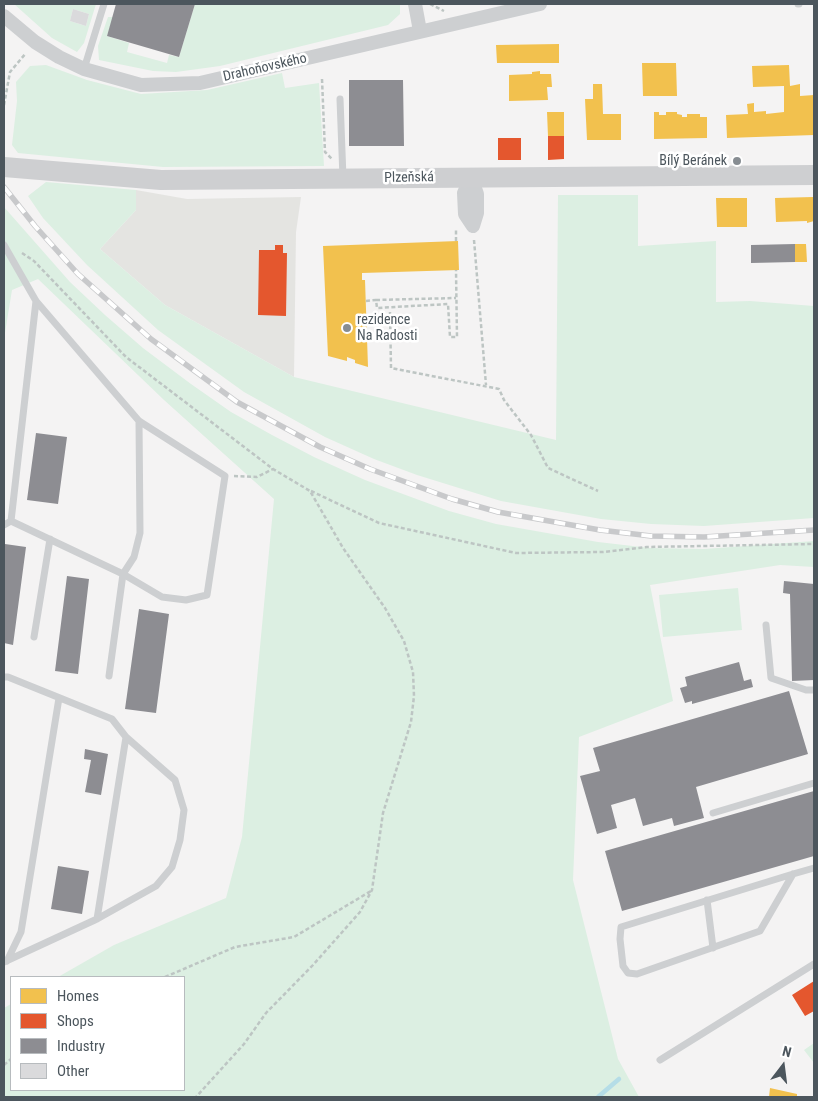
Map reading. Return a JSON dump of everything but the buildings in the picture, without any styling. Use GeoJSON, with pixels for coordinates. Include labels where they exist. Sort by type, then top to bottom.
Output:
{"type":"FeatureCollection","features":[{"type":"Feature","properties":{"kind":"main road","name":"Plzeňská"},"geometry":{"type":"LineString","coordinates":[[4,167],[162,180],[343,174],[471,177],[814,175]]}},
{"type":"Feature","properties":{"kind":"street"},"geometry":{"type":"LineString","coordinates":[[414,4],[420,31]]}},
{"type":"Feature","properties":{"kind":"street","name":"Drahoňovského"},"geometry":{"type":"LineString","coordinates":[[4,16],[35,42],[84,70],[140,85],[200,83],[540,4]]}},
{"type":"Feature","properties":{"kind":"street"},"geometry":{"type":"LineString","coordinates":[[471,177],[464,193],[465,214],[473,226]]}},
{"type":"Feature","properties":{"kind":"lane"},"geometry":{"type":"LineString","coordinates":[[84,70],[104,4]]}},
{"type":"Feature","properties":{"kind":"lane"},"geometry":{"type":"LineString","coordinates":[[340,99],[343,174]]}},
{"type":"Feature","properties":{"kind":"lane"},"geometry":{"type":"LineString","coordinates":[[4,245],[36,301],[139,421],[225,476],[207,595],[186,600],[162,596],[124,574],[11,520]]}},
{"type":"Feature","properties":{"kind":"lane"},"geometry":{"type":"LineString","coordinates":[[4,525],[11,520],[36,301]]}},
{"type":"Feature","properties":{"kind":"lane"},"geometry":{"type":"LineString","coordinates":[[109,676],[124,574],[134,557],[140,533],[139,421]]}},
{"type":"Feature","properties":{"kind":"lane"},"geometry":{"type":"LineString","coordinates":[[34,637],[50,539]]}},
{"type":"Feature","properties":{"kind":"lane"},"geometry":{"type":"LineString","coordinates":[[766,625],[771,678],[806,690],[814,690]]}},
{"type":"Feature","properties":{"kind":"lane"},"geometry":{"type":"LineString","coordinates":[[4,677],[112,719],[126,737],[175,780],[184,810],[180,840],[172,866],[156,886],[97,919],[5,962]]}},
{"type":"Feature","properties":{"kind":"lane"},"geometry":{"type":"LineString","coordinates":[[5,962],[21,932],[59,698]]}},
{"type":"Feature","properties":{"kind":"lane"},"geometry":{"type":"LineString","coordinates":[[97,919],[126,737]]}},
{"type":"Feature","properties":{"kind":"lane"},"geometry":{"type":"LineString","coordinates":[[713,813],[814,783]]}},
{"type":"Feature","properties":{"kind":"lane"},"geometry":{"type":"LineString","coordinates":[[793,874],[760,931],[637,974],[628,972],[623,966],[620,939],[621,927],[793,874],[814,868]]}},
{"type":"Feature","properties":{"kind":"lane"},"geometry":{"type":"LineString","coordinates":[[708,900],[713,948]]}},
{"type":"Feature","properties":{"kind":"lane"},"geometry":{"type":"LineString","coordinates":[[660,1060],[814,964]]}},
{"type":"Feature","properties":{"kind":"path"},"geometry":{"type":"LineString","coordinates":[[430,4],[448,14]]}},
{"type":"Feature","properties":{"kind":"path"},"geometry":{"type":"LineString","coordinates":[[4,105],[10,72],[35,42]]}},
{"type":"Feature","properties":{"kind":"path"},"geometry":{"type":"LineString","coordinates":[[322,78],[325,152],[343,174]]}},
{"type":"Feature","properties":{"kind":"path"},"geometry":{"type":"LineString","coordinates":[[456,226],[456,241]]}},
{"type":"Feature","properties":{"kind":"path"},"geometry":{"type":"LineString","coordinates":[[473,226],[486,386]]}},
{"type":"Feature","properties":{"kind":"path"},"geometry":{"type":"LineString","coordinates":[[16,248],[34,261],[126,357],[274,469],[310,491],[379,522],[516,552],[603,552],[647,547],[814,544]]}},
{"type":"Feature","properties":{"kind":"path"},"geometry":{"type":"LineString","coordinates":[[376,300],[377,308],[448,304],[450,337],[456,336],[456,270]]}},
{"type":"Feature","properties":{"kind":"path"},"geometry":{"type":"LineString","coordinates":[[366,301],[456,298]]}},
{"type":"Feature","properties":{"kind":"path"},"geometry":{"type":"LineString","coordinates":[[390,312],[391,368],[499,389],[504,400],[531,435],[548,468],[598,491]]}},
{"type":"Feature","properties":{"kind":"path"},"geometry":{"type":"LineString","coordinates":[[225,476],[257,478],[274,469]]}},
{"type":"Feature","properties":{"kind":"path"},"geometry":{"type":"LineString","coordinates":[[196,1097],[244,1044],[266,1012],[313,965],[360,912],[372,890],[383,813],[411,722],[414,696],[413,672],[404,641],[385,608],[343,548],[310,491]]}},
{"type":"Feature","properties":{"kind":"path"},"geometry":{"type":"LineString","coordinates":[[167,976],[235,948],[294,937],[372,890]]}},
{"type":"Feature","properties":{"kind":"shaded area"},"geometry":{"type":"Polygon","coordinates":[[[136,190],[187,199],[301,197],[296,232],[294,377],[165,305],[100,249],[136,210],[136,190]]]}},
{"type":"Feature","properties":{"kind":"green space"},"geometry":{"type":"Polygon","coordinates":[[[14,4],[96,4],[84,43],[77,52],[52,38],[14,4]],[[73,9],[70,21],[86,26],[89,14],[73,9]]]}},
{"type":"Feature","properties":{"kind":"green space"},"geometry":{"type":"Polygon","coordinates":[[[195,4],[400,4],[400,14],[388,25],[220,66],[176,72],[153,71],[99,60],[98,46],[108,17],[113,17],[107,36],[129,43],[127,52],[167,63],[169,55],[179,57],[195,4]]]}},
{"type":"Feature","properties":{"kind":"green space"},"geometry":{"type":"Polygon","coordinates":[[[46,65],[87,80],[141,94],[207,90],[282,73],[285,88],[319,83],[324,166],[163,167],[18,153],[12,145],[17,101],[16,82],[30,66],[46,65]]]}},
{"type":"Feature","properties":{"kind":"green space"},"geometry":{"type":"Polygon","coordinates":[[[46,182],[136,190],[136,210],[100,249],[165,305],[294,377],[556,440],[558,195],[638,195],[638,246],[716,241],[716,302],[750,301],[814,306],[814,518],[704,526],[651,524],[601,519],[501,501],[417,475],[374,459],[325,437],[244,392],[158,330],[87,265],[43,218],[28,196],[46,182]]]}},
{"type":"Feature","properties":{"kind":"green space"},"geometry":{"type":"Polygon","coordinates":[[[4,207],[70,282],[143,348],[231,412],[314,457],[365,480],[449,511],[496,524],[598,542],[650,548],[704,549],[814,541],[814,567],[780,565],[650,585],[673,701],[579,737],[573,880],[618,1059],[639,1097],[4,1097],[4,1008],[10,1005],[10,1091],[185,1091],[185,976],[60,976],[114,945],[226,898],[242,837],[274,499],[164,400],[38,279],[12,290],[4,339],[4,207]]]}},
{"type":"Feature","properties":{"kind":"green space"},"geometry":{"type":"Polygon","coordinates":[[[738,588],[742,630],[663,637],[659,595],[738,588]]]}},
{"type":"Feature","properties":{"kind":"green space"},"geometry":{"type":"Polygon","coordinates":[[[814,1043],[814,1063],[804,1050],[814,1043]]]}},
{"type":"Feature","properties":{"kind":"waterway"},"geometry":{"type":"LineString","coordinates":[[598,1097],[619,1079]]}},
{"type":"Feature","properties":{"kind":"railway"},"geometry":{"type":"LineString","coordinates":[[4,187],[35,226],[78,274],[151,339],[237,402],[320,447],[370,469],[452,499],[498,512],[600,530],[651,536],[704,537],[814,530]]}},
{"type":"Feature","properties":{"kind":"place","name":"Bílý Beránek"},"geometry":{"type":"Point","coordinates":[737,161]}},
{"type":"Feature","properties":{"kind":"place","name":"rezidence Na Radosti"},"geometry":{"type":"Point","coordinates":[347,328]}}]}
